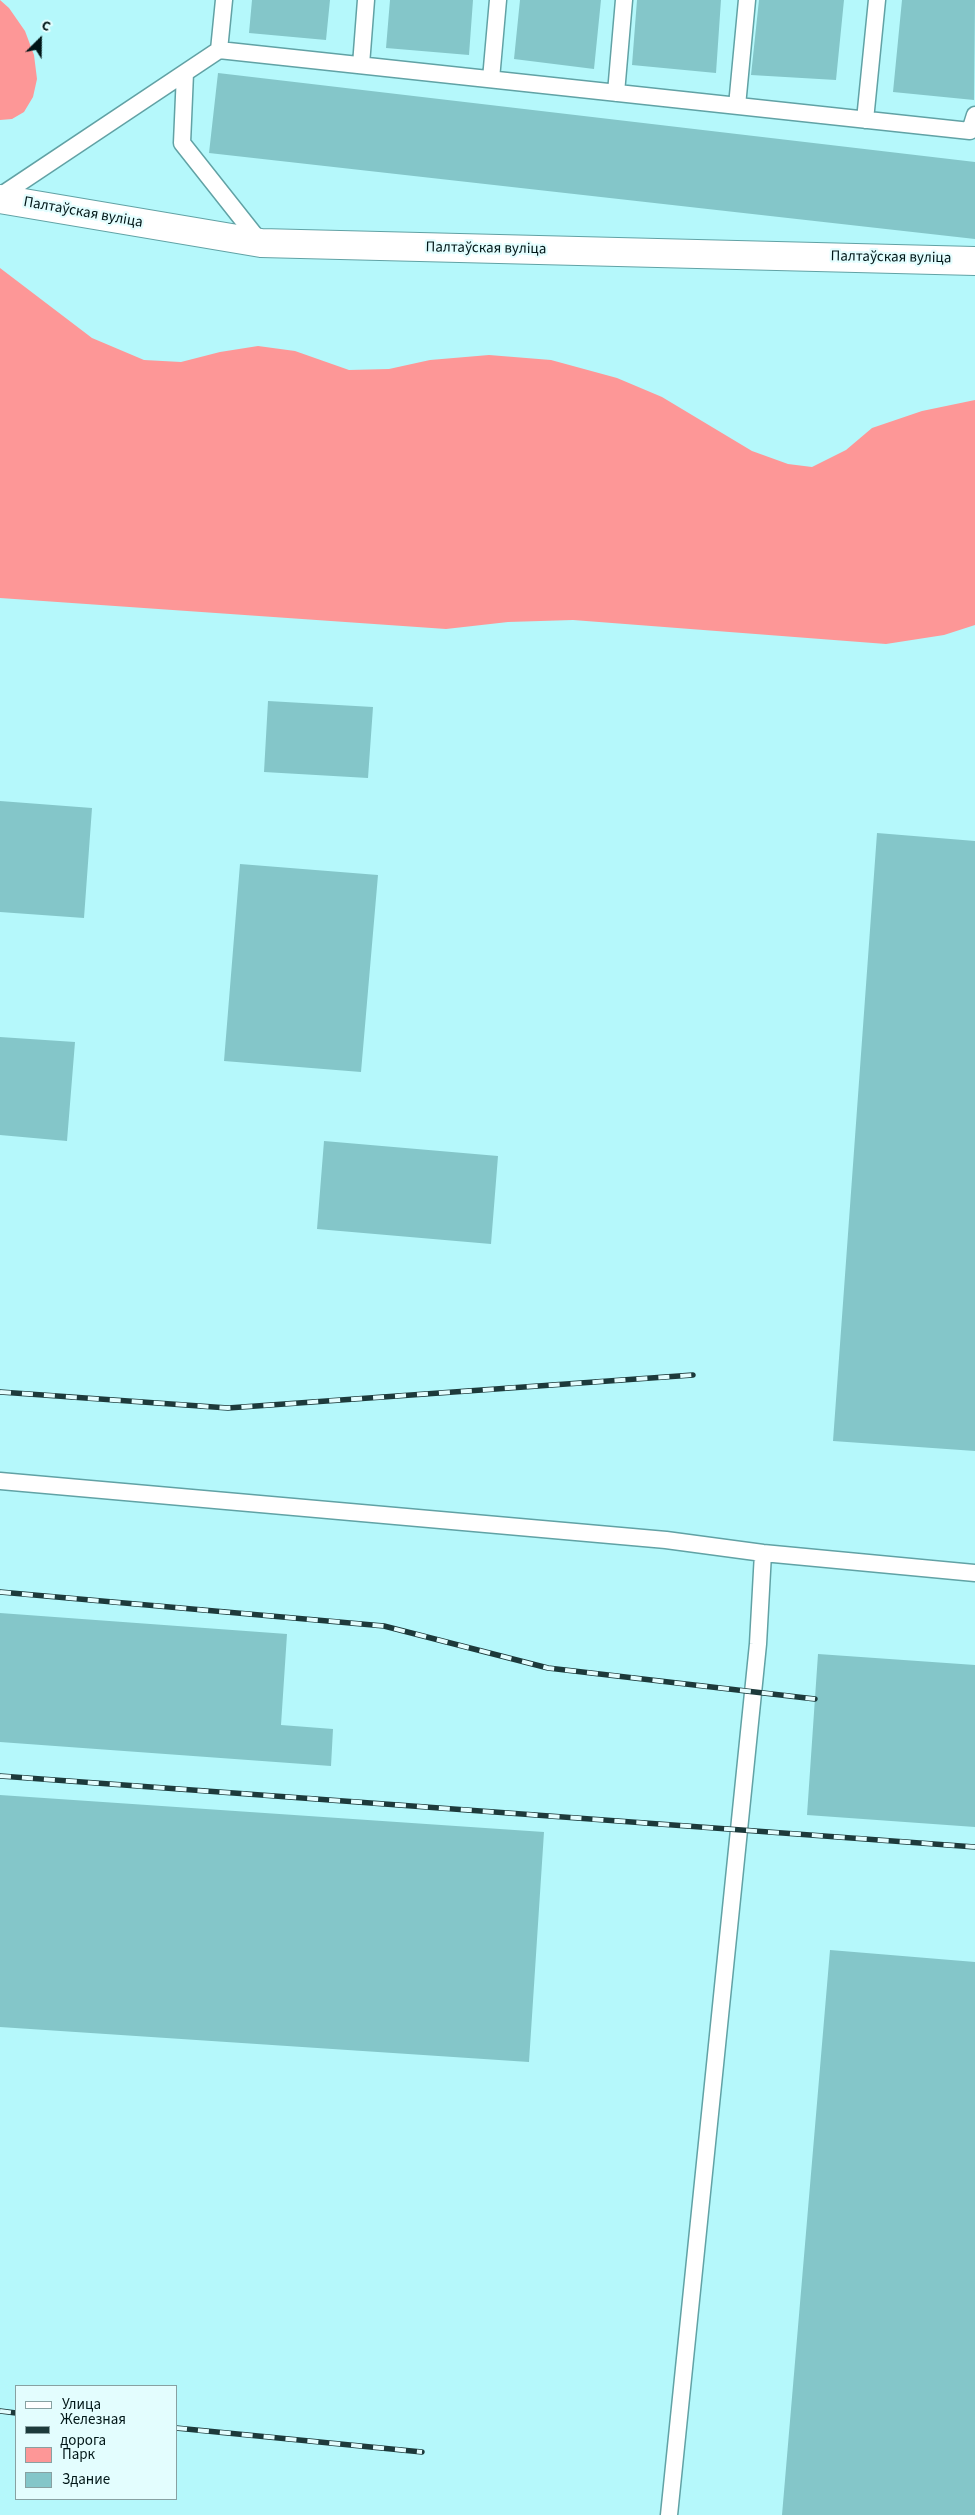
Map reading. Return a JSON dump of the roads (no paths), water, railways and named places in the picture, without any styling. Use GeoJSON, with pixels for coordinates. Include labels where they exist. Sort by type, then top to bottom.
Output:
{"type":"FeatureCollection","features":[{"type":"Feature","properties":{"kind":"street","name":"Палтаўская вуліца"},"geometry":{"type":"LineString","coordinates":[[0,197],[261,243],[975,260]]}},
{"type":"Feature","properties":{"kind":"lane"},"geometry":{"type":"LineString","coordinates":[[219,50],[224,0]]}},
{"type":"Feature","properties":{"kind":"lane"},"geometry":{"type":"LineString","coordinates":[[361,65],[366,0]]}},
{"type":"Feature","properties":{"kind":"lane"},"geometry":{"type":"LineString","coordinates":[[491,79],[498,0]]}},
{"type":"Feature","properties":{"kind":"lane"},"geometry":{"type":"LineString","coordinates":[[616,93],[624,0]]}},
{"type":"Feature","properties":{"kind":"lane"},"geometry":{"type":"LineString","coordinates":[[737,106],[747,0]]}},
{"type":"Feature","properties":{"kind":"lane"},"geometry":{"type":"LineString","coordinates":[[865,120],[877,0]]}},
{"type":"Feature","properties":{"kind":"lane"},"geometry":{"type":"LineString","coordinates":[[0,197],[219,50],[970,131],[975,115]]}},
{"type":"Feature","properties":{"kind":"lane"},"geometry":{"type":"LineString","coordinates":[[185,72],[182,143],[261,243]]}},
{"type":"Feature","properties":{"kind":"lane"},"geometry":{"type":"LineString","coordinates":[[0,1481],[666,1540],[763,1553],[975,1573]]}},
{"type":"Feature","properties":{"kind":"lane"},"geometry":{"type":"LineString","coordinates":[[669,2515],[758,1644],[763,1553]]}},
{"type":"Feature","properties":{"kind":"railway"},"geometry":{"type":"LineString","coordinates":[[0,1392],[228,1408],[693,1375]]}},
{"type":"Feature","properties":{"kind":"railway"},"geometry":{"type":"LineString","coordinates":[[0,1592],[384,1626],[548,1668],[815,1699]]}},
{"type":"Feature","properties":{"kind":"railway"},"geometry":{"type":"LineString","coordinates":[[0,1776],[975,1847]]}},
{"type":"Feature","properties":{"kind":"railway"},"geometry":{"type":"LineString","coordinates":[[0,2411],[15,2413]]}},
{"type":"Feature","properties":{"kind":"railway"},"geometry":{"type":"LineString","coordinates":[[178,2428],[422,2452]]}}]}
